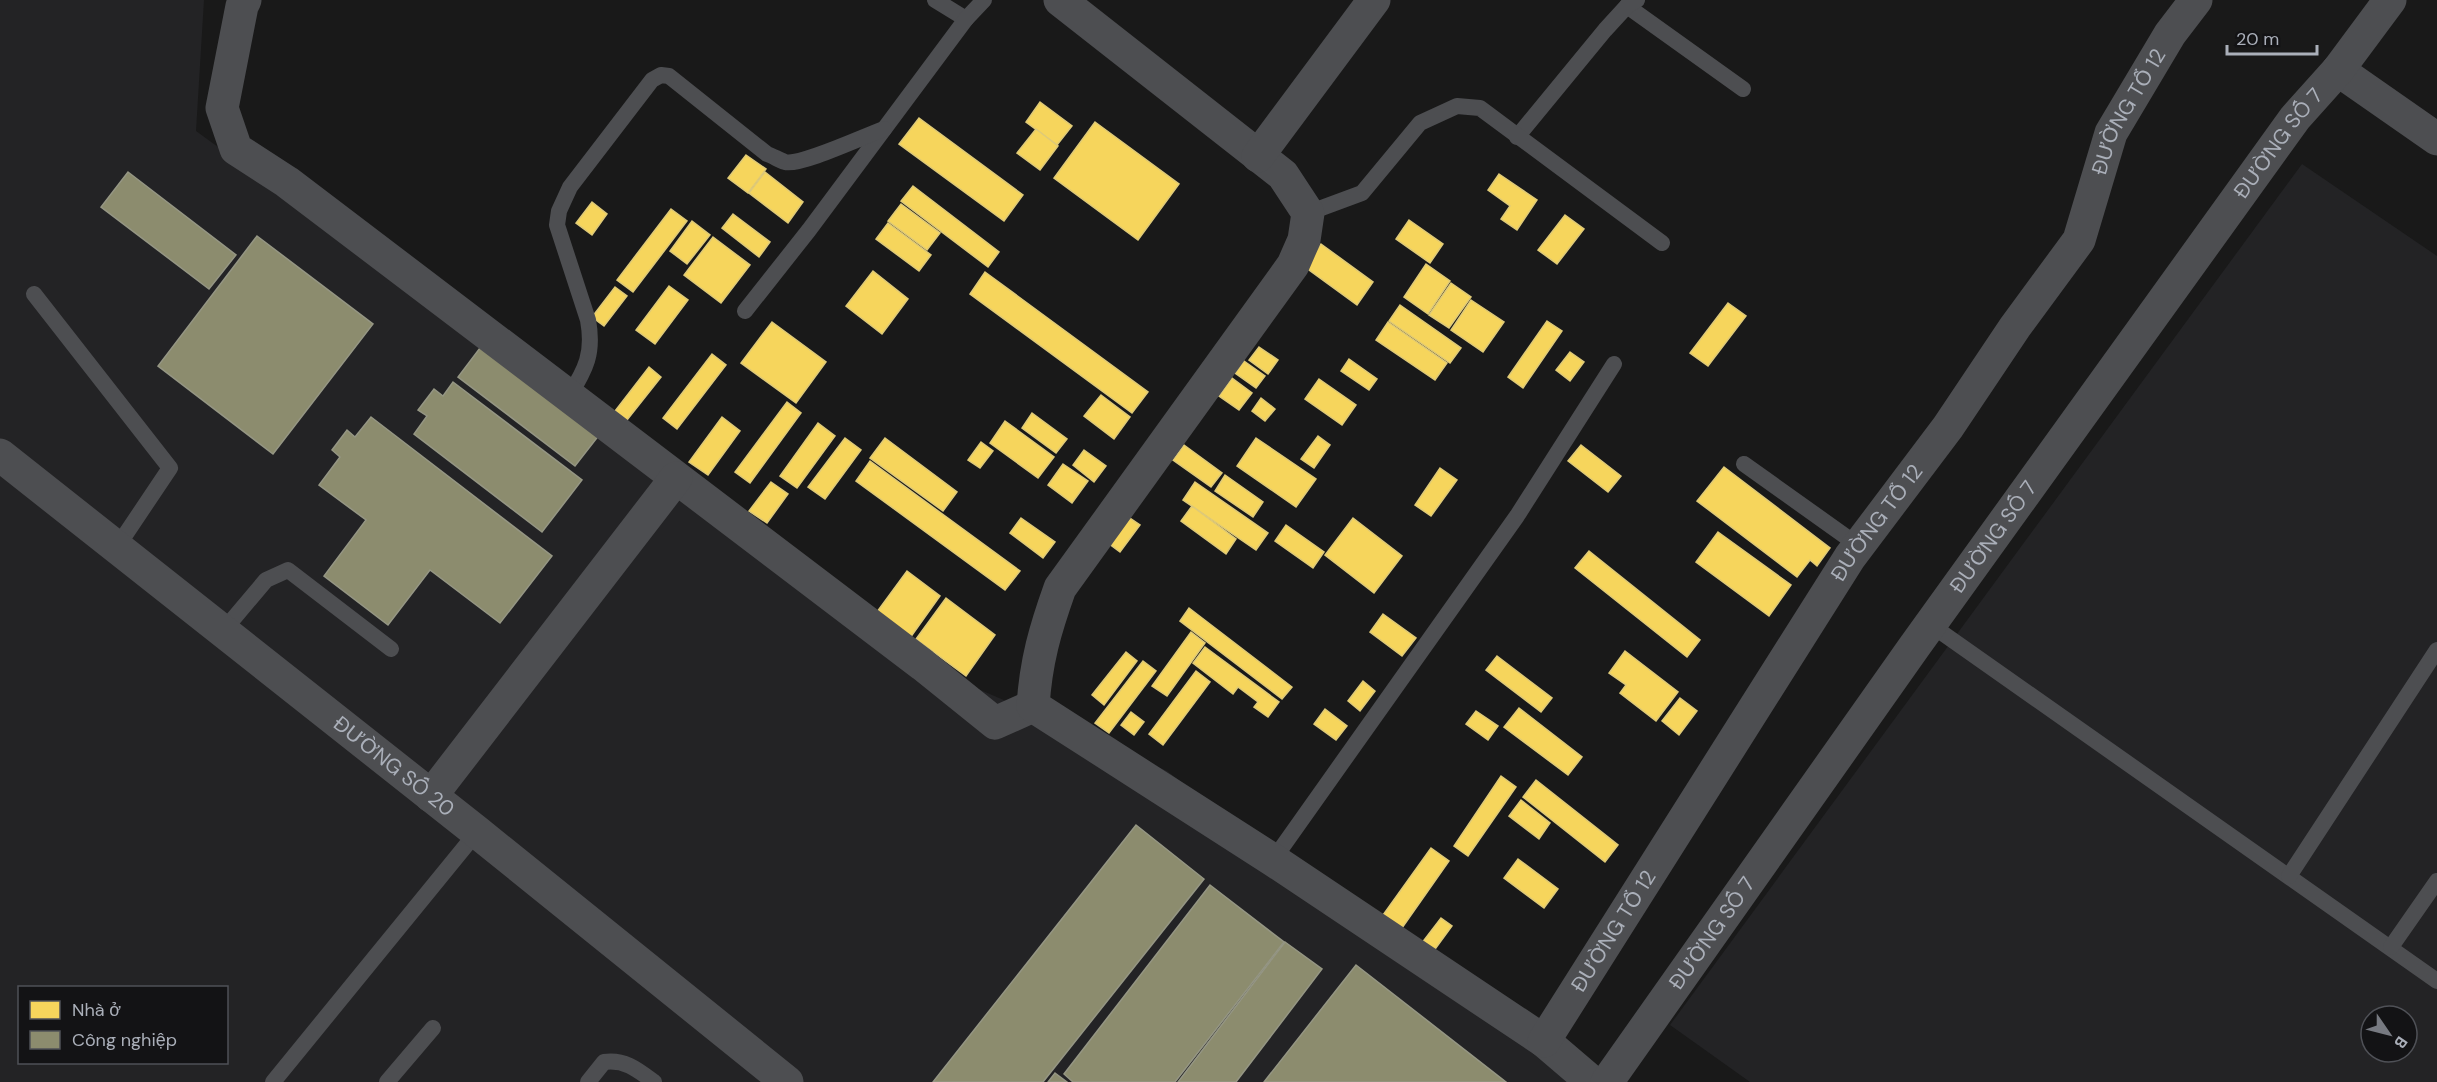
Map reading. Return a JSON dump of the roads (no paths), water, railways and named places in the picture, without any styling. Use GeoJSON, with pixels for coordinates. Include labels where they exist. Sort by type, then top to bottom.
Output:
{"type":"FeatureCollection","features":[{"type":"Feature","properties":{"kind":"street"},"geometry":{"type":"LineString","coordinates":[[245,0],[222,108],[236,148],[287,182],[923,665],[995,723],[1033,706]]}},
{"type":"Feature","properties":{"kind":"street"},"geometry":{"type":"LineString","coordinates":[[1033,706],[1036,667],[1045,629],[1060,588],[1293,265],[1304,240],[1308,213],[1283,176],[1060,0]]}},
{"type":"Feature","properties":{"kind":"street"},"geometry":{"type":"LineString","coordinates":[[1258,156],[1374,0]]}},
{"type":"Feature","properties":{"kind":"street","name":"ĐƯỜNG TỔ 12"},"geometry":{"type":"LineString","coordinates":[[1544,1041],[1859,546],[1948,427],[2015,327],[2079,240],[2111,133],[2170,34],[2196,0]]}},
{"type":"Feature","properties":{"kind":"street","name":"ĐƯỜNG SỐ 7"},"geometry":{"type":"LineString","coordinates":[[1607,1082],[2295,118],[2337,70],[2390,0]]}},
{"type":"Feature","properties":{"kind":"street"},"geometry":{"type":"LineString","coordinates":[[2337,70],[2437,139]]}},
{"type":"Feature","properties":{"kind":"street","name":"ĐƯỜNG SỐ 20"},"geometry":{"type":"LineString","coordinates":[[0,454],[477,832],[786,1082]]}},
{"type":"Feature","properties":{"kind":"street"},"geometry":{"type":"LineString","coordinates":[[431,796],[676,478]]}},
{"type":"Feature","properties":{"kind":"street"},"geometry":{"type":"LineString","coordinates":[[1033,706],[1273,860],[1544,1041],[1592,1082]]}},
{"type":"Feature","properties":{"kind":"lane"},"geometry":{"type":"LineString","coordinates":[[935,0],[966,19]]}},
{"type":"Feature","properties":{"kind":"lane"},"geometry":{"type":"LineString","coordinates":[[745,311],[809,230],[966,19],[984,0]]}},
{"type":"Feature","properties":{"kind":"lane"},"geometry":{"type":"LineString","coordinates":[[1517,137],[1632,3],[1743,89]]}},
{"type":"Feature","properties":{"kind":"lane"},"geometry":{"type":"LineString","coordinates":[[569,396],[588,361],[590,333],[588,320],[557,225],[559,211],[570,187],[652,80],[661,75],[669,76],[767,154],[786,162],[798,162],[820,155],[884,129]]}},
{"type":"Feature","properties":{"kind":"lane"},"geometry":{"type":"LineString","coordinates":[[1308,213],[1362,193],[1420,123],[1457,106],[1480,108],[1662,243]]}},
{"type":"Feature","properties":{"kind":"lane"},"geometry":{"type":"LineString","coordinates":[[34,294],[170,468],[117,547]]}},
{"type":"Feature","properties":{"kind":"lane"},"geometry":{"type":"LineString","coordinates":[[1273,860],[1517,516],[1614,364]]}},
{"type":"Feature","properties":{"kind":"lane"},"geometry":{"type":"LineString","coordinates":[[1744,464],[1859,546]]}},
{"type":"Feature","properties":{"kind":"lane"},"geometry":{"type":"LineString","coordinates":[[223,631],[266,580],[288,570],[391,649]]}},
{"type":"Feature","properties":{"kind":"lane"},"geometry":{"type":"LineString","coordinates":[[1931,625],[2437,981]]}},
{"type":"Feature","properties":{"kind":"lane"},"geometry":{"type":"LineString","coordinates":[[2289,876],[2437,650]]}},
{"type":"Feature","properties":{"kind":"lane"},"geometry":{"type":"LineString","coordinates":[[273,1082],[477,832]]}},
{"type":"Feature","properties":{"kind":"lane"},"geometry":{"type":"LineString","coordinates":[[2391,947],[2437,881]]}},
{"type":"Feature","properties":{"kind":"lane"},"geometry":{"type":"LineString","coordinates":[[387,1082],[433,1028]]}},
{"type":"Feature","properties":{"kind":"lane"},"geometry":{"type":"LineString","coordinates":[[588,1082],[604,1062],[614,1061],[634,1067],[654,1082]]}}]}
